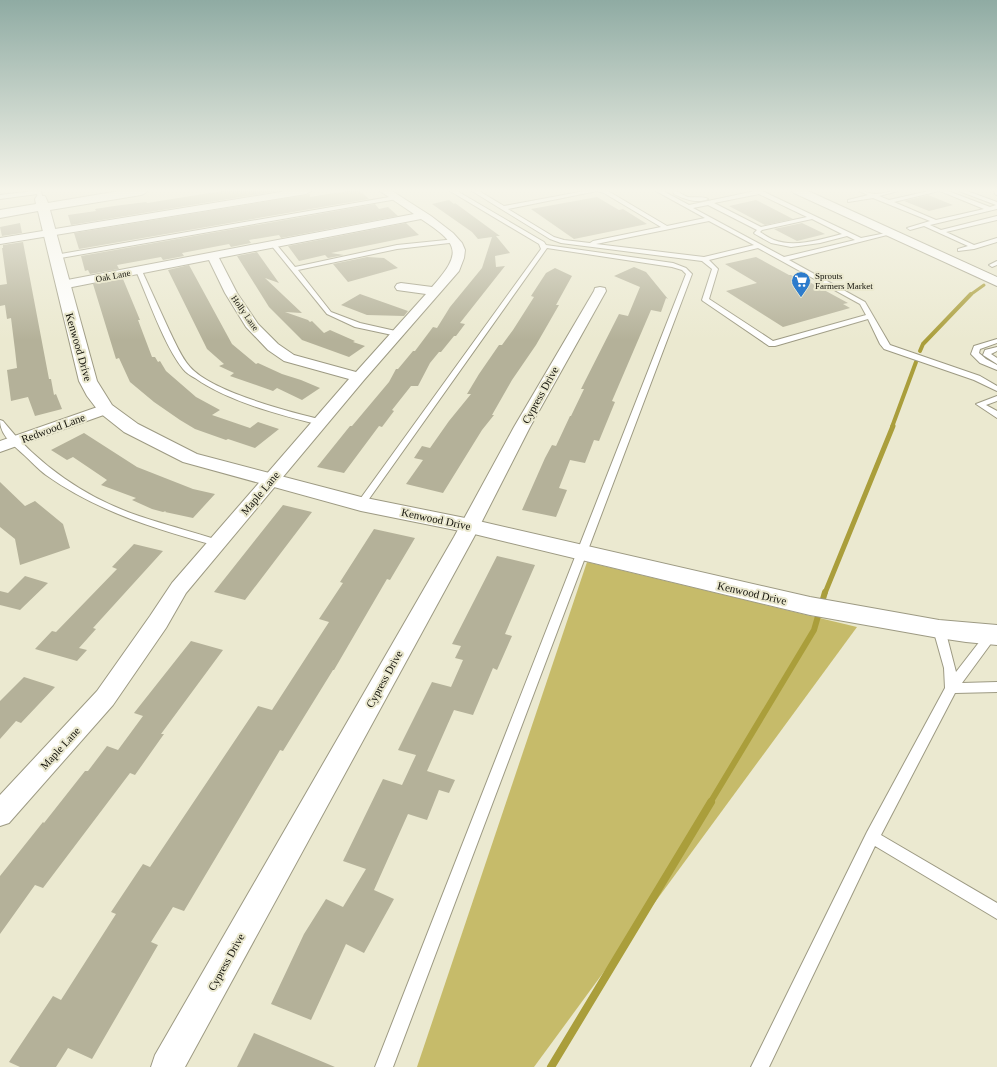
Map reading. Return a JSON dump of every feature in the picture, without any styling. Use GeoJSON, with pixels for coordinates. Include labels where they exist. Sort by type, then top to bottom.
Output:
{"type":"FeatureCollection","features":[{"type":"Feature","properties":{"kind":"street","name":"Kenwood Drive"},"geometry":{"type":"LineString","coordinates":[[51,241],[88,381],[96,396],[106,409],[131,428],[190,458],[361,504],[470,526],[758,594],[857,615],[939,629],[994,635]]}},
{"type":"Feature","properties":{"kind":"street","name":"Oak Lane"},"geometry":{"type":"LineString","coordinates":[[62,285],[295,241]]}},
{"type":"Feature","properties":{"kind":"street","name":"Maple Lane"},"geometry":{"type":"LineString","coordinates":[[0,814],[105,698],[158,622],[179,588],[320,422],[453,271],[456,265],[459,249],[456,241]]}},
{"type":"Feature","properties":{"kind":"street"},"geometry":{"type":"LineString","coordinates":[[919,241],[997,282]]}},
{"type":"Feature","properties":{"kind":"street"},"geometry":{"type":"LineString","coordinates":[[939,241],[995,265]]}},
{"type":"Feature","properties":{"kind":"street","name":"Holly Lane"},"geometry":{"type":"LineString","coordinates":[[213,257],[231,293],[253,327],[273,347],[289,358],[359,377]]}},
{"type":"Feature","properties":{"kind":"street"},"geometry":{"type":"LineString","coordinates":[[401,287],[435,291]]}},
{"type":"Feature","properties":{"kind":"street","name":"Cypress Drive"},"geometry":{"type":"LineString","coordinates":[[167,1067],[470,526],[522,427],[600,291]]}},
{"type":"Feature","properties":{"kind":"street","name":"Redwood Lane"},"geometry":{"type":"LineString","coordinates":[[7,445],[106,409]]}},
{"type":"Feature","properties":{"kind":"lane"},"geometry":{"type":"LineString","coordinates":[[55,257],[141,241]]}},
{"type":"Feature","properties":{"kind":"lane"},"geometry":{"type":"LineString","coordinates":[[294,269],[397,247],[456,241]]}},
{"type":"Feature","properties":{"kind":"lane"},"geometry":{"type":"LineString","coordinates":[[384,1067],[583,553],[689,274],[684,269],[673,265],[543,246],[542,243],[538,241]]}},
{"type":"Feature","properties":{"kind":"lane"},"geometry":{"type":"LineString","coordinates":[[560,241],[704,259],[759,246]]}},
{"type":"Feature","properties":{"kind":"lane"},"geometry":{"type":"LineString","coordinates":[[585,245],[605,241]]}},
{"type":"Feature","properties":{"kind":"lane"},"geometry":{"type":"LineString","coordinates":[[750,241],[864,303],[884,344],[887,347],[977,378],[997,389]]}},
{"type":"Feature","properties":{"kind":"lane"},"geometry":{"type":"LineString","coordinates":[[774,241],[781,244],[798,245],[812,241],[821,241]]}},
{"type":"Feature","properties":{"kind":"lane"},"geometry":{"type":"LineString","coordinates":[[784,259],[857,241]]}},
{"type":"Feature","properties":{"kind":"lane"},"geometry":{"type":"LineString","coordinates":[[962,241],[974,246]]}},
{"type":"Feature","properties":{"kind":"lane"},"geometry":{"type":"LineString","coordinates":[[960,250],[994,241]]}},
{"type":"Feature","properties":{"kind":"lane"},"geometry":{"type":"LineString","coordinates":[[274,245],[329,313],[358,325],[397,334]]}},
{"type":"Feature","properties":{"kind":"lane"},"geometry":{"type":"LineString","coordinates":[[361,504],[544,249],[543,246]]}},
{"type":"Feature","properties":{"kind":"lane"},"geometry":{"type":"LineString","coordinates":[[704,259],[711,264],[714,269],[705,300],[772,344],[870,316]]}},
{"type":"Feature","properties":{"kind":"lane"},"geometry":{"type":"LineString","coordinates":[[139,271],[174,348],[187,368],[207,382],[229,393],[280,412],[320,422]]}},
{"type":"Feature","properties":{"kind":"lane"},"geometry":{"type":"LineString","coordinates":[[997,343],[987,355],[997,362]]}},
{"type":"Feature","properties":{"kind":"lane"},"geometry":{"type":"LineString","coordinates":[[997,343],[977,348],[975,354],[983,361],[997,368]]}},
{"type":"Feature","properties":{"kind":"lane"},"geometry":{"type":"LineString","coordinates":[[997,398],[980,404],[997,414]]}},
{"type":"Feature","properties":{"kind":"lane"},"geometry":{"type":"LineString","coordinates":[[0,423],[7,445],[86,496],[134,518],[218,543]]}},
{"type":"Feature","properties":{"kind":"lane"},"geometry":{"type":"LineString","coordinates":[[939,629],[950,668],[951,688]]}},
{"type":"Feature","properties":{"kind":"lane"},"geometry":{"type":"LineString","coordinates":[[760,1067],[872,837],[951,688],[994,635]]}},
{"type":"Feature","properties":{"kind":"lane"},"geometry":{"type":"LineString","coordinates":[[951,688],[997,687]]}},
{"type":"Feature","properties":{"kind":"lane"},"geometry":{"type":"LineString","coordinates":[[872,837],[997,911]]}},
{"type":"Feature","properties":{"kind":"shaded area"},"geometry":{"type":"Polygon","coordinates":[[[587,562],[857,627],[534,1067],[417,1067],[587,562]]]}},
{"type":"Feature","properties":{"kind":"building"},"geometry":{"type":"Polygon","coordinates":[[[76,241],[127,241],[79,249],[76,241]]]}},
{"type":"Feature","properties":{"kind":"building"},"geometry":{"type":"Polygon","coordinates":[[[167,241],[250,241],[251,243],[231,247],[229,244],[182,253],[184,256],[163,260],[161,257],[117,265],[119,269],[90,274],[88,270],[85,271],[81,256],[167,241]]]}},
{"type":"Feature","properties":{"kind":"building"},"geometry":{"type":"Polygon","coordinates":[[[315,241],[391,241],[331,253],[344,255],[328,258],[325,255],[299,261],[288,246],[315,241]]]}},
{"type":"Feature","properties":{"kind":"building"},"geometry":{"type":"Polygon","coordinates":[[[491,241],[500,241],[510,253],[495,256],[496,267],[505,266],[460,323],[465,324],[456,336],[454,336],[430,363],[418,386],[411,386],[392,410],[394,411],[382,427],[379,426],[344,473],[317,467],[350,426],[352,426],[389,382],[396,369],[398,369],[413,351],[415,351],[433,327],[437,328],[450,307],[482,268],[491,241]]]}},
{"type":"Feature","properties":{"kind":"building"},"geometry":{"type":"Polygon","coordinates":[[[23,242],[49,379],[51,379],[54,395],[56,394],[62,409],[35,416],[28,397],[11,401],[7,370],[17,368],[15,350],[11,318],[7,319],[5,305],[0,306],[0,285],[7,284],[2,248],[3,245],[23,242]]]}},
{"type":"Feature","properties":{"kind":"building"},"geometry":{"type":"Polygon","coordinates":[[[257,252],[279,283],[265,278],[302,313],[285,312],[310,322],[312,321],[324,333],[330,330],[355,341],[353,342],[365,346],[349,357],[302,340],[269,307],[237,256],[257,252]]]}},
{"type":"Feature","properties":{"kind":"building"},"geometry":{"type":"Polygon","coordinates":[[[367,257],[384,258],[398,268],[348,282],[333,264],[367,257]]]}},
{"type":"Feature","properties":{"kind":"building"},"geometry":{"type":"Polygon","coordinates":[[[756,257],[789,275],[798,279],[802,278],[848,303],[843,304],[850,308],[783,327],[726,291],[757,283],[725,264],[756,257]]]}},
{"type":"Feature","properties":{"kind":"building"},"geometry":{"type":"Polygon","coordinates":[[[189,265],[232,344],[256,364],[258,363],[282,374],[320,388],[302,400],[277,388],[273,391],[230,376],[234,373],[219,366],[224,364],[207,349],[168,270],[189,265]]]}},
{"type":"Feature","properties":{"kind":"building"},"geometry":{"type":"Polygon","coordinates":[[[634,267],[646,272],[668,299],[666,298],[661,312],[651,310],[612,401],[615,402],[599,441],[594,440],[585,463],[570,460],[559,488],[567,490],[556,517],[522,510],[545,458],[552,445],[556,446],[584,389],[581,389],[619,314],[628,316],[640,287],[614,276],[634,267]]]}},
{"type":"Feature","properties":{"kind":"building"},"geometry":{"type":"Polygon","coordinates":[[[555,268],[572,276],[556,305],[559,305],[536,345],[512,380],[492,415],[494,415],[482,430],[443,493],[406,484],[423,460],[414,458],[422,446],[430,448],[471,394],[467,394],[499,345],[502,345],[513,330],[534,297],[531,296],[546,273],[555,268]]]}},
{"type":"Feature","properties":{"kind":"building"},"geometry":{"type":"Polygon","coordinates":[[[123,279],[140,320],[138,320],[152,357],[155,357],[158,362],[160,361],[166,371],[196,397],[220,410],[212,415],[250,428],[258,422],[279,429],[255,448],[228,439],[226,440],[195,429],[180,420],[154,402],[130,382],[119,358],[116,359],[93,284],[123,279]]]}},
{"type":"Feature","properties":{"kind":"building"},"geometry":{"type":"Polygon","coordinates":[[[360,294],[408,311],[404,316],[367,315],[341,305],[360,294]]]}},
{"type":"Feature","properties":{"kind":"building"},"geometry":{"type":"Polygon","coordinates":[[[84,433],[137,467],[193,489],[215,494],[193,518],[152,509],[132,500],[136,498],[101,485],[107,480],[73,457],[67,460],[51,450],[84,433]]]}},
{"type":"Feature","properties":{"kind":"building"},"geometry":{"type":"Polygon","coordinates":[[[0,482],[25,506],[35,501],[63,524],[70,548],[20,565],[15,539],[0,527],[0,482]]]}},
{"type":"Feature","properties":{"kind":"building"},"geometry":{"type":"Polygon","coordinates":[[[283,505],[312,512],[245,600],[214,592],[283,505]]]}},
{"type":"Feature","properties":{"kind":"building"},"geometry":{"type":"Polygon","coordinates":[[[374,529],[415,538],[390,580],[387,579],[334,670],[283,751],[280,750],[184,911],[173,907],[151,942],[158,945],[92,1059],[68,1048],[56,1067],[20,1067],[9,1062],[53,996],[61,1000],[116,914],[111,912],[143,864],[150,867],[258,706],[272,710],[329,622],[319,619],[343,583],[340,582],[374,529]]]}},
{"type":"Feature","properties":{"kind":"building"},"geometry":{"type":"Polygon","coordinates":[[[134,544],[163,551],[93,628],[96,629],[79,648],[87,650],[77,661],[35,649],[52,631],[56,632],[117,569],[112,567],[134,544]]]}},
{"type":"Feature","properties":{"kind":"building"},"geometry":{"type":"Polygon","coordinates":[[[497,556],[535,565],[505,634],[512,636],[497,670],[493,668],[473,715],[454,710],[427,771],[455,780],[449,793],[439,790],[427,820],[408,814],[374,890],[394,899],[364,953],[346,944],[311,1020],[271,1004],[304,934],[326,899],[343,907],[366,869],[343,861],[383,779],[402,785],[416,755],[398,750],[432,682],[451,687],[463,660],[455,658],[461,646],[452,644],[497,556]]]}},
{"type":"Feature","properties":{"kind":"building"},"geometry":{"type":"Polygon","coordinates":[[[25,576],[48,583],[20,610],[0,605],[0,591],[8,593],[25,576]]]}},
{"type":"Feature","properties":{"kind":"building"},"geometry":{"type":"Polygon","coordinates":[[[191,641],[223,650],[161,734],[164,734],[135,775],[130,773],[43,888],[35,885],[0,934],[0,876],[85,771],[88,771],[107,746],[118,750],[143,716],[134,713],[191,641]]]}},
{"type":"Feature","properties":{"kind":"building"},"geometry":{"type":"Polygon","coordinates":[[[24,677],[55,687],[21,723],[16,721],[0,739],[0,701],[24,677]]]}},
{"type":"Feature","properties":{"kind":"building"},"geometry":{"type":"Polygon","coordinates":[[[254,1033],[335,1067],[237,1067],[254,1033]]]}},
{"type":"Feature","properties":{"kind":"waterway"},"geometry":{"type":"LineString","coordinates":[[970,295],[984,285]]}},
{"type":"Feature","properties":{"kind":"waterway"},"geometry":{"type":"LineString","coordinates":[[920,351],[923,344],[970,295]]}},
{"type":"Feature","properties":{"kind":"waterway"},"geometry":{"type":"LineString","coordinates":[[892,427],[916,362]]}},
{"type":"Feature","properties":{"kind":"waterway"},"geometry":{"type":"LineString","coordinates":[[825,593],[893,426]]}},
{"type":"Feature","properties":{"kind":"waterway"},"geometry":{"type":"LineString","coordinates":[[710,803],[814,630],[825,592]]}},
{"type":"Feature","properties":{"kind":"waterway"},"geometry":{"type":"LineString","coordinates":[[551,1067],[711,802]]}},
{"type":"Feature","properties":{"kind":"place","name":"Sprouts Farmers Market"},"geometry":{"type":"Point","coordinates":[801,298]}}]}
